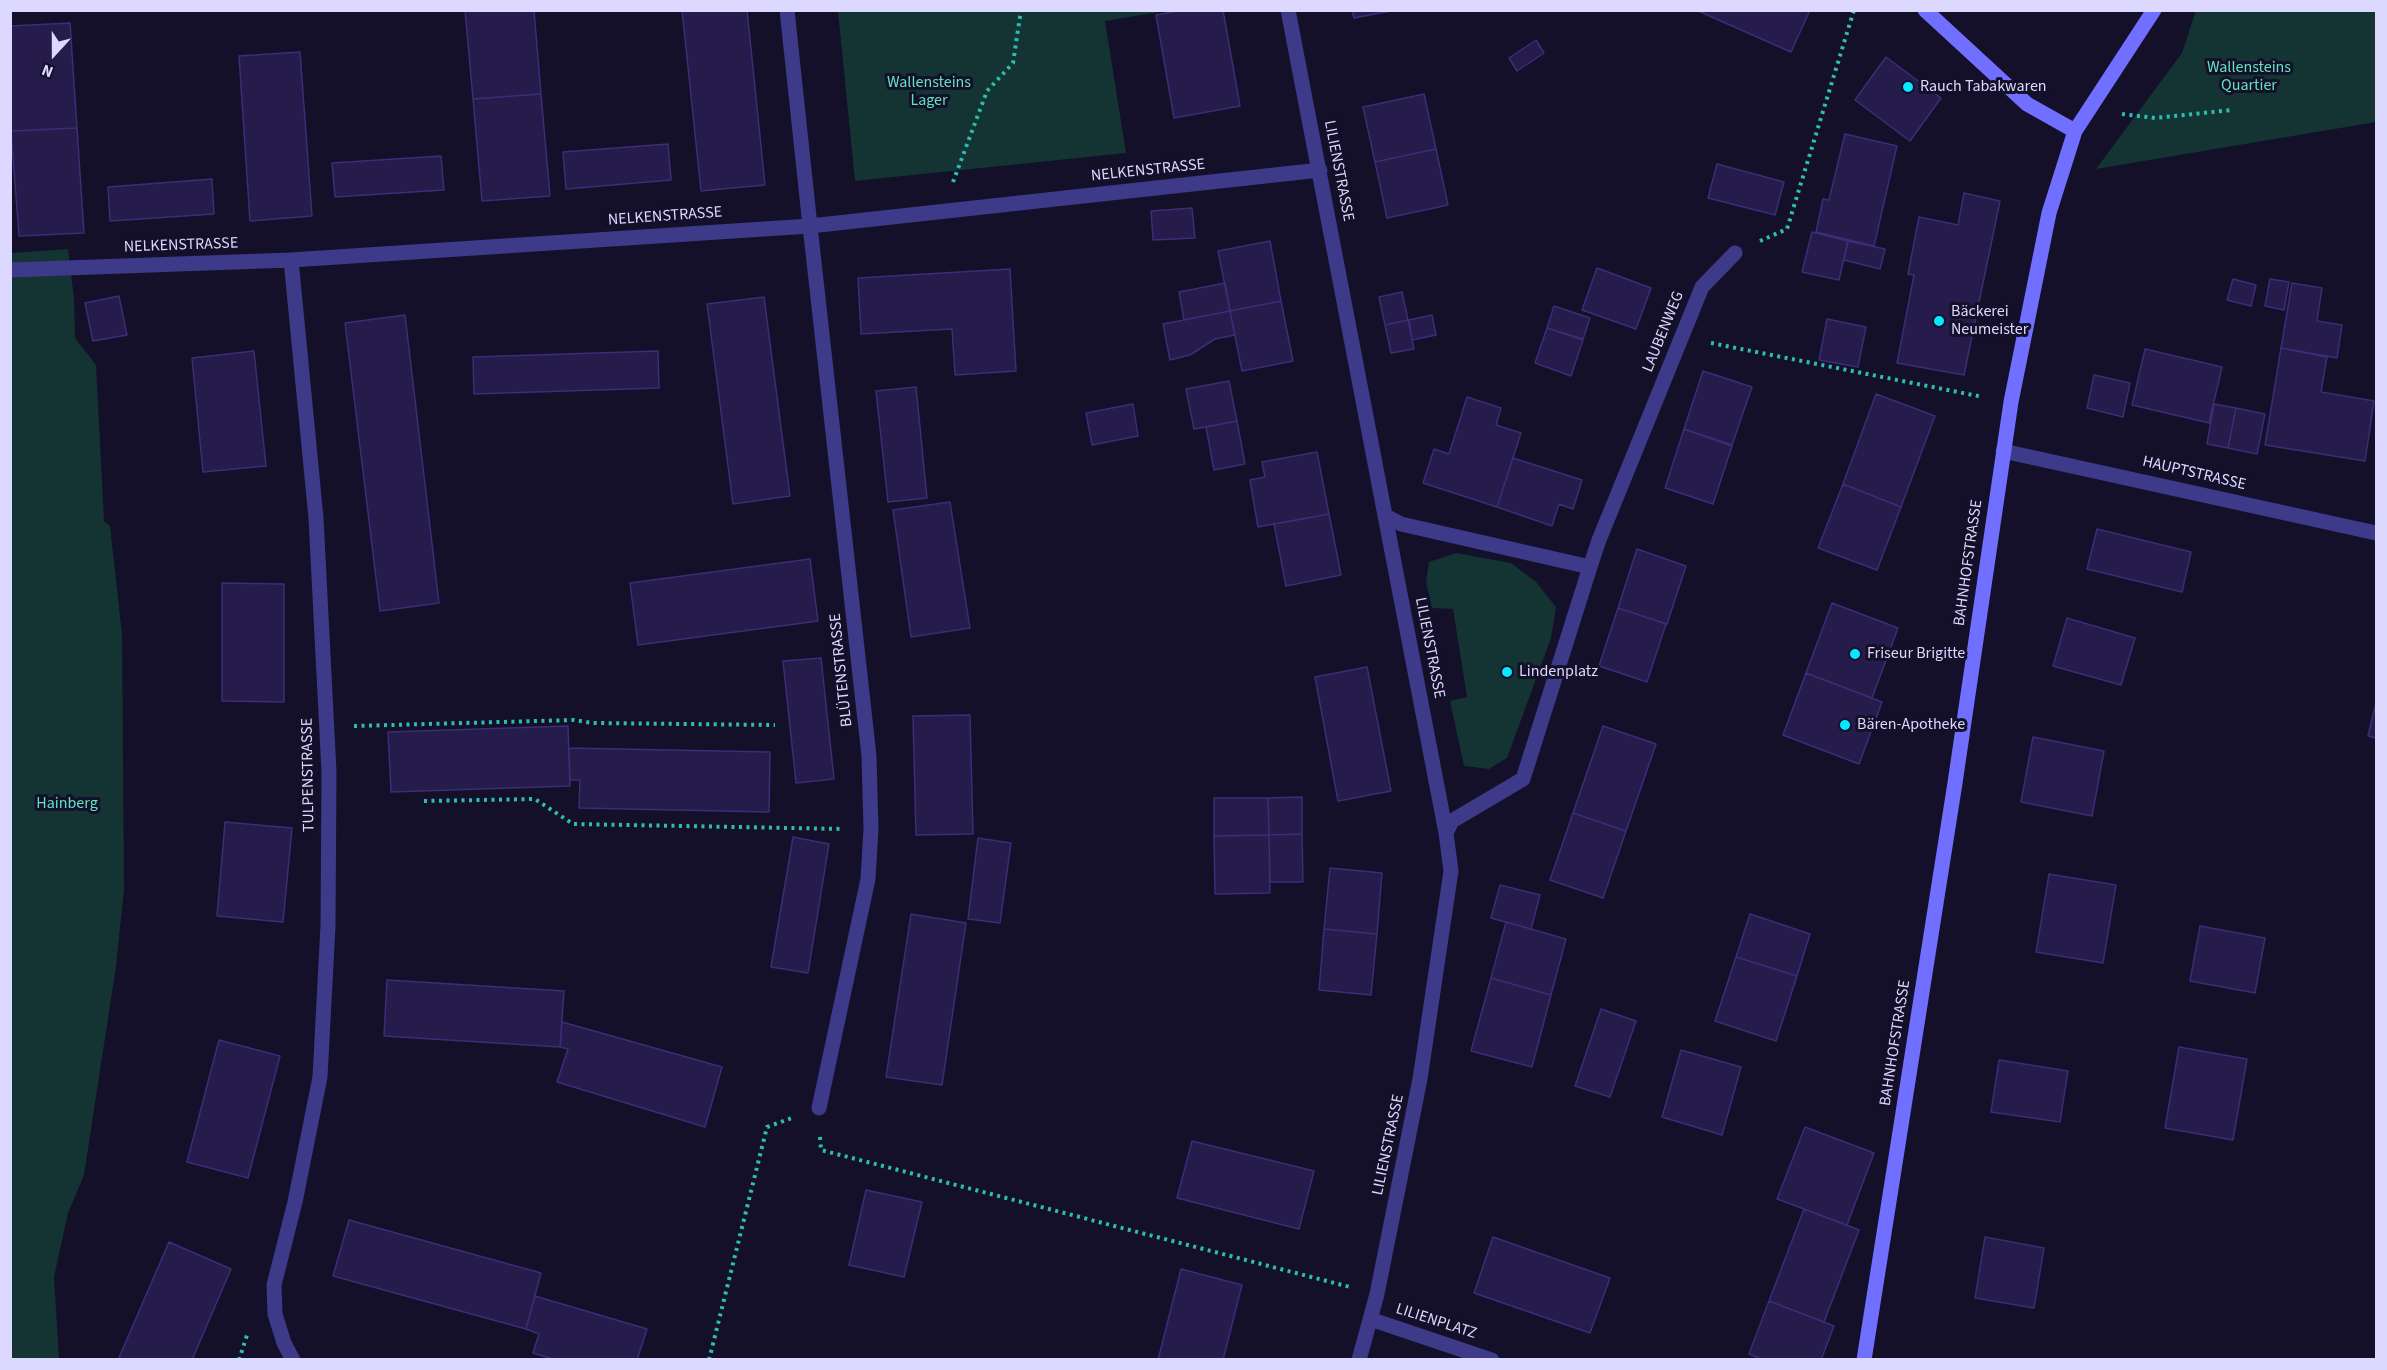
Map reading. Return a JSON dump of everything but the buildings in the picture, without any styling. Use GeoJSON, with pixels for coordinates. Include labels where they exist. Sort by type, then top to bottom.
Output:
{"type":"FeatureCollection","features":[{"type":"Feature","properties":{"kind":"street","name":"BLÜTENSTRASSE"},"geometry":{"type":"LineString","coordinates":[[788,10],[869,756],[871,829],[868,879],[819,1108]]}},
{"type":"Feature","properties":{"kind":"street","name":"LILIENSTRASSE"},"geometry":{"type":"LineString","coordinates":[[1288,10],[1386,516],[1446,833],[1451,871],[1420,1079],[1377,1294]]}},
{"type":"Feature","properties":{"kind":"street"},"geometry":{"type":"LineString","coordinates":[[1925,10],[2027,104],[2076,131]]}},
{"type":"Feature","properties":{"kind":"street","name":"BAHNHOFSTRASSE"},"geometry":{"type":"LineString","coordinates":[[1864,1359],[1955,783],[2003,451],[2049,213],[2076,131],[2154,10]]}},
{"type":"Feature","properties":{"kind":"street","name":"NELKENSTRASSE"},"geometry":{"type":"LineString","coordinates":[[10,270],[291,260],[810,226],[1320,170]]}},
{"type":"Feature","properties":{"kind":"street","name":"LAUBENWEG"},"geometry":{"type":"LineString","coordinates":[[1590,567],[1702,287],[1735,253]]}},
{"type":"Feature","properties":{"kind":"street","name":"TULPENSTRASSE"},"geometry":{"type":"LineString","coordinates":[[291,260],[316,518],[329,772],[328,926],[320,1077],[295,1202],[274,1285],[275,1314],[284,1343],[293,1359]]}},
{"type":"Feature","properties":{"kind":"street","name":"HAUPTSTRASSE"},"geometry":{"type":"LineString","coordinates":[[2003,451],[2376,533]]}},
{"type":"Feature","properties":{"kind":"street"},"geometry":{"type":"LineString","coordinates":[[1386,516],[1401,524],[1590,567],[1523,779],[1452,821],[1446,833]]}},
{"type":"Feature","properties":{"kind":"street","name":"LILIENPLATZ"},"geometry":{"type":"LineString","coordinates":[[1359,1359],[1377,1294]]}},
{"type":"Feature","properties":{"kind":"street","name":"LILIENPLATZ"},"geometry":{"type":"LineString","coordinates":[[1370,1319],[1492,1359]]}},
{"type":"Feature","properties":{"kind":"path"},"geometry":{"type":"LineString","coordinates":[[943,212],[965,145],[987,91],[1013,63],[1021,10]]}},
{"type":"Feature","properties":{"kind":"path"},"geometry":{"type":"LineString","coordinates":[[1735,253],[1787,229],[1854,10]]}},
{"type":"Feature","properties":{"kind":"path"},"geometry":{"type":"LineString","coordinates":[[2088,110],[2155,118],[2232,110]]}},
{"type":"Feature","properties":{"kind":"path"},"geometry":{"type":"LineString","coordinates":[[1681,337],[2011,402]]}},
{"type":"Feature","properties":{"kind":"path"},"geometry":{"type":"LineString","coordinates":[[327,731],[351,726],[574,720],[593,723],[775,725]]}},
{"type":"Feature","properties":{"kind":"path"},"geometry":{"type":"LineString","coordinates":[[424,801],[535,799],[573,824],[871,829]]}},
{"type":"Feature","properties":{"kind":"path"},"geometry":{"type":"LineString","coordinates":[[708,1359],[766,1127],[819,1108],[821,1150],[1377,1294]]}},
{"type":"Feature","properties":{"kind":"green space","name":"Wallensteins Lager"},"geometry":{"type":"Polygon","coordinates":[[[838,10],[1166,11],[1105,21],[1126,153],[855,181],[838,10]]]}},
{"type":"Feature","properties":{"kind":"green space","name":"Wallensteins Quartier"},"geometry":{"type":"Polygon","coordinates":[[[2196,10],[2376,11],[2376,122],[2096,169],[2182,53],[2196,10]]]}},
{"type":"Feature","properties":{"kind":"green space","name":"Hainberg"},"geometry":{"type":"Polygon","coordinates":[[[68,249],[74,299],[75,338],[96,365],[104,521],[110,526],[122,634],[124,890],[116,966],[84,1175],[68,1213],[54,1277],[59,1359],[11,1360],[11,253],[68,249]]]}},
{"type":"Feature","properties":{"kind":"green space"},"geometry":{"type":"Polygon","coordinates":[[[1456,553],[1511,563],[1536,582],[1556,607],[1551,638],[1507,758],[1489,769],[1464,766],[1450,701],[1467,697],[1453,609],[1432,608],[1426,582],[1429,562],[1456,553]]]}},
{"type":"Feature","properties":{"kind":"place","name":"Rauch Tabakwaren"},"geometry":{"type":"Point","coordinates":[1908,87]}},
{"type":"Feature","properties":{"kind":"place","name":"Bäckerei Neumeister"},"geometry":{"type":"Point","coordinates":[1939,321]}},
{"type":"Feature","properties":{"kind":"place","name":"Friseur Brigitte"},"geometry":{"type":"Point","coordinates":[1855,654]}},
{"type":"Feature","properties":{"kind":"place","name":"Lindenplatz"},"geometry":{"type":"Point","coordinates":[1507,672]}},
{"type":"Feature","properties":{"kind":"place","name":"Bären-Apotheke"},"geometry":{"type":"Point","coordinates":[1845,725]}}]}
